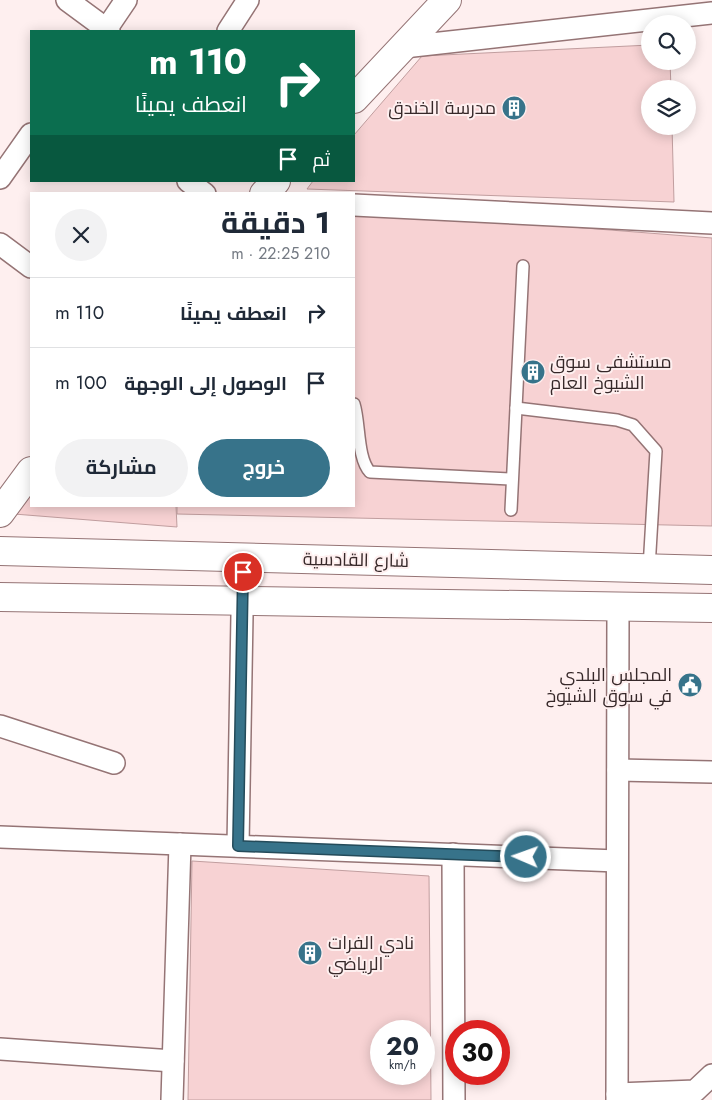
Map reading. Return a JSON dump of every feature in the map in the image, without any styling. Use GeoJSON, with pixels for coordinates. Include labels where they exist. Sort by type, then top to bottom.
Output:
{"type":"FeatureCollection","features":[{"type":"Feature","properties":{"kind":"main road"},"geometry":{"type":"LineString","coordinates":[[355,98],[447,0]]}},
{"type":"Feature","properties":{"kind":"main road"},"geometry":{"type":"LineString","coordinates":[[266,192],[275,182]]}},
{"type":"Feature","properties":{"kind":"main road"},"geometry":{"type":"LineString","coordinates":[[5,496],[30,472]]}},
{"type":"Feature","properties":{"kind":"main road","name":"شارع القادسية"},"geometry":{"type":"LineString","coordinates":[[0,551],[712,570]]}},
{"type":"Feature","properties":{"kind":"main road"},"geometry":{"type":"LineString","coordinates":[[0,597],[712,608]]}},
{"type":"Feature","properties":{"kind":"street"},"geometry":{"type":"LineString","coordinates":[[67,0],[106,30]]}},
{"type":"Feature","properties":{"kind":"street"},"geometry":{"type":"LineString","coordinates":[[108,30],[126,0]]}},
{"type":"Feature","properties":{"kind":"street"},"geometry":{"type":"LineString","coordinates":[[229,30],[248,0]]}},
{"type":"Feature","properties":{"kind":"street"},"geometry":{"type":"LineString","coordinates":[[404,46],[712,13]]}},
{"type":"Feature","properties":{"kind":"street"},"geometry":{"type":"LineString","coordinates":[[0,178],[30,135]]}},
{"type":"Feature","properties":{"kind":"street"},"geometry":{"type":"LineString","coordinates":[[189,182],[202,192]]}},
{"type":"Feature","properties":{"kind":"street"},"geometry":{"type":"LineString","coordinates":[[355,206],[712,223]]}},
{"type":"Feature","properties":{"kind":"street"},"geometry":{"type":"LineString","coordinates":[[0,244],[30,266]]}},
{"type":"Feature","properties":{"kind":"street"},"geometry":{"type":"LineString","coordinates":[[238,846],[243,558]]}},
{"type":"Feature","properties":{"kind":"street"},"geometry":{"type":"LineString","coordinates":[[618,608],[618,1097],[695,1091],[712,1075]]}},
{"type":"Feature","properties":{"kind":"street"},"geometry":{"type":"LineString","coordinates":[[0,726],[114,763]]}},
{"type":"Feature","properties":{"kind":"street"},"geometry":{"type":"LineString","coordinates":[[618,770],[712,772]]}},
{"type":"Feature","properties":{"kind":"street"},"geometry":{"type":"LineString","coordinates":[[0,837],[617,861]]}},
{"type":"Feature","properties":{"kind":"street"},"geometry":{"type":"LineString","coordinates":[[172,1100],[180,844]]}},
{"type":"Feature","properties":{"kind":"street"},"geometry":{"type":"LineString","coordinates":[[453,854],[454,1100]]}},
{"type":"Feature","properties":{"kind":"street"},"geometry":{"type":"LineString","coordinates":[[0,1049],[173,1060]]}},
{"type":"Feature","properties":{"kind":"lane"},"geometry":{"type":"LineString","coordinates":[[511,510],[523,266]]}},
{"type":"Feature","properties":{"kind":"lane"},"geometry":{"type":"LineString","coordinates":[[516,408],[617,420],[633,425],[656,451],[649,568]]}},
{"type":"Feature","properties":{"kind":"lane"},"geometry":{"type":"LineString","coordinates":[[355,410],[365,466],[370,472],[512,479]]}},
{"type":"Feature","properties":{"kind":"building","name":"مدرسة الخندق"},"geometry":{"type":"Polygon","coordinates":[[[641,45],[641,70],[670,70],[671,80],[641,80],[641,135],[672,135],[674,202],[307,189],[312,182],[355,182],[355,134],[422,56],[641,45]]]}},
{"type":"Feature","properties":{"kind":"building","name":"مستشفى سوق الشيوخ العام"},"geometry":{"type":"Polygon","coordinates":[[[355,210],[712,238],[712,526],[177,514],[177,507],[355,507],[355,210]]]}},
{"type":"Feature","properties":{"kind":"building"},"geometry":{"type":"Polygon","coordinates":[[[30,487],[30,507],[176,507],[177,527],[14,514],[30,487]]]}},
{"type":"Feature","properties":{"kind":"building","name":"نادي الفرات الرياضي"},"geometry":{"type":"Polygon","coordinates":[[[192,861],[429,876],[430,1020],[370,1020],[370,1085],[431,1085],[431,1100],[188,1100],[192,861]]]}},
{"type":"Feature","properties":{"kind":"place","name":"مدرسة الخندق"},"geometry":{"type":"Point","coordinates":[514,108]}},
{"type":"Feature","properties":{"kind":"place","name":"مستشفى سوق الشيوخ العام"},"geometry":{"type":"Point","coordinates":[533,372]}},
{"type":"Feature","properties":{"kind":"place","name":"المجلس البلدي في سوق الشيوخ"},"geometry":{"type":"Point","coordinates":[690,685]}},
{"type":"Feature","properties":{"kind":"place","name":"نادي الفرات الرياضي"},"geometry":{"type":"Point","coordinates":[310,953]}},
{"type":"Feature","properties":{"kind":"route"},"geometry":{"type":"LineString","coordinates":[[243,572],[238,846],[526,857]]}}]}
